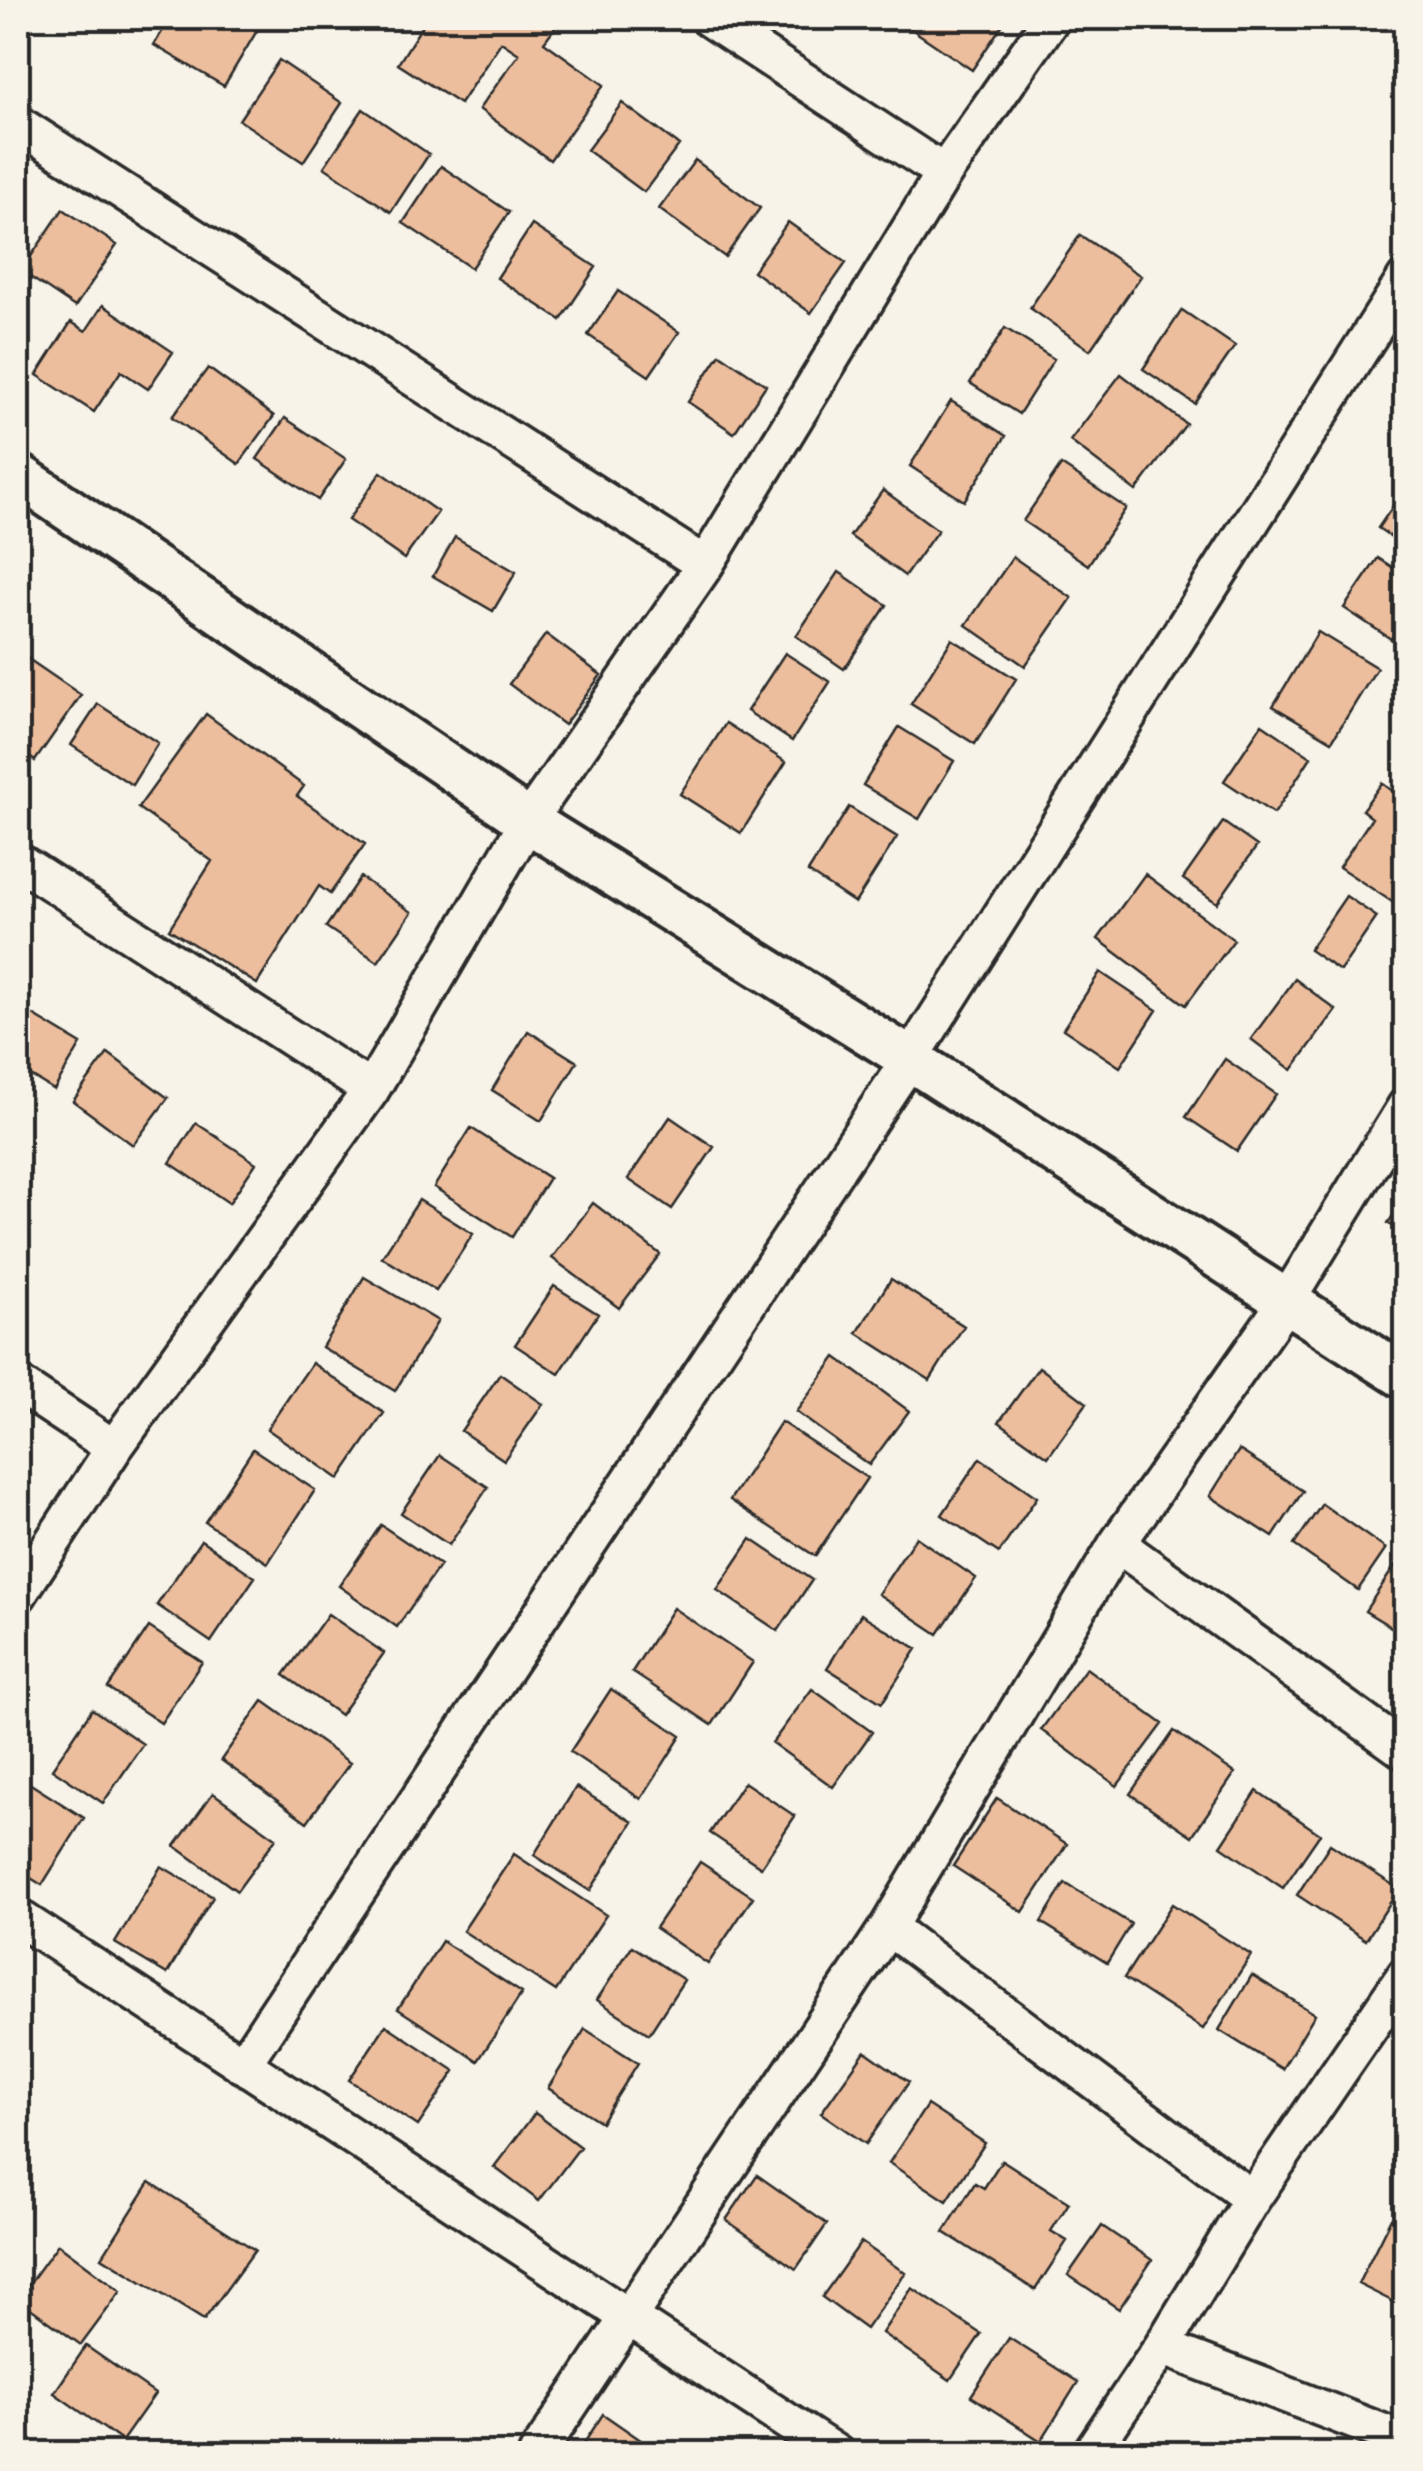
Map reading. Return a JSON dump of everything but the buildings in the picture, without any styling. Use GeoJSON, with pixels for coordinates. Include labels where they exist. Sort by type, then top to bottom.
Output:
{"type":"FeatureCollection","features":[{"type":"Feature","properties":{"kind":"street"},"geometry":{"type":"LineString","coordinates":[[708,18],[944,173]]}},
{"type":"Feature","properties":{"kind":"street"},"geometry":{"type":"LineString","coordinates":[[18,1594],[114,1448],[370,1090],[528,821],[705,565],[944,173],[1052,18]]}},
{"type":"Feature","properties":{"kind":"street"},"geometry":{"type":"LineString","coordinates":[[18,124],[705,565]]}},
{"type":"Feature","properties":{"kind":"street"},"geometry":{"type":"LineString","coordinates":[[242,2065],[910,1059],[1406,278]]}},
{"type":"Feature","properties":{"kind":"street"},"geometry":{"type":"LineString","coordinates":[[18,476],[528,821],[910,1059],[1406,1378]]}},
{"type":"Feature","properties":{"kind":"street"},"geometry":{"type":"LineString","coordinates":[[18,862],[370,1090]]}},
{"type":"Feature","properties":{"kind":"street"},"geometry":{"type":"LineString","coordinates":[[538,2454],[888,1928],[1117,1544],[1286,1302],[1406,1106]]}},
{"type":"Feature","properties":{"kind":"street"},"geometry":{"type":"LineString","coordinates":[[18,1384],[114,1448]]}},
{"type":"Feature","properties":{"kind":"street"},"geometry":{"type":"LineString","coordinates":[[1117,1544],[1406,1752]]}},
{"type":"Feature","properties":{"kind":"street"},"geometry":{"type":"LineString","coordinates":[[18,1917],[837,2454]]}},
{"type":"Feature","properties":{"kind":"street"},"geometry":{"type":"LineString","coordinates":[[888,1928],[1252,2199]]}},
{"type":"Feature","properties":{"kind":"street"},"geometry":{"type":"LineString","coordinates":[[1090,2454],[1162,2347],[1252,2199],[1406,1974]]}},
{"type":"Feature","properties":{"kind":"street"},"geometry":{"type":"LineString","coordinates":[[1162,2347],[1406,2441]]}}]}
